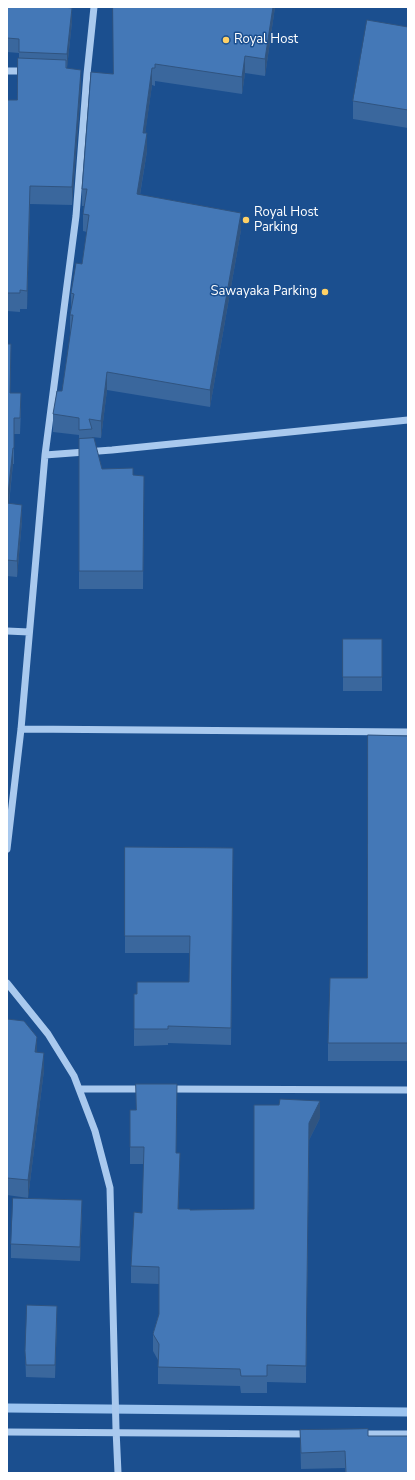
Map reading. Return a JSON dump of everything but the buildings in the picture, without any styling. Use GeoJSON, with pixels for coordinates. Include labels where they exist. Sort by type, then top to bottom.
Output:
{"type":"FeatureCollection","features":[{"type":"Feature","properties":{"kind":"street"},"geometry":{"type":"LineString","coordinates":[[7,849],[21,728],[45,456],[76,216],[84,73],[94,7]]}},
{"type":"Feature","properties":{"kind":"street"},"geometry":{"type":"LineString","coordinates":[[7,70],[36,72]]}},
{"type":"Feature","properties":{"kind":"street"},"geometry":{"type":"LineString","coordinates":[[45,456],[408,420]]}},
{"type":"Feature","properties":{"kind":"street"},"geometry":{"type":"LineString","coordinates":[[7,632],[29,632]]}},
{"type":"Feature","properties":{"kind":"street"},"geometry":{"type":"LineString","coordinates":[[21,728],[408,732]]}},
{"type":"Feature","properties":{"kind":"street"},"geometry":{"type":"LineString","coordinates":[[7,983],[48,1034],[74,1076],[95,1131],[110,1188],[118,1473]]}},
{"type":"Feature","properties":{"kind":"street"},"geometry":{"type":"LineString","coordinates":[[79,1089],[408,1090]]}},
{"type":"Feature","properties":{"kind":"street"},"geometry":{"type":"LineString","coordinates":[[7,1432],[116,1431],[313,1434]]}},
{"type":"Feature","properties":{"kind":"street"},"geometry":{"type":"LineString","coordinates":[[353,1434],[408,1434]]}},
{"type":"Feature","properties":{"kind":"waterway"},"geometry":{"type":"LineString","coordinates":[[7,1408],[408,1412]]}},
{"type":"Feature","properties":{"kind":"place","name":"Royal Host"},"geometry":{"type":"Point","coordinates":[226,40]}},
{"type":"Feature","properties":{"kind":"place","name":"Royal Host Parking"},"geometry":{"type":"Point","coordinates":[246,220]}},
{"type":"Feature","properties":{"kind":"place","name":"Sawayaka Parking"},"geometry":{"type":"Point","coordinates":[325,292]}}]}
